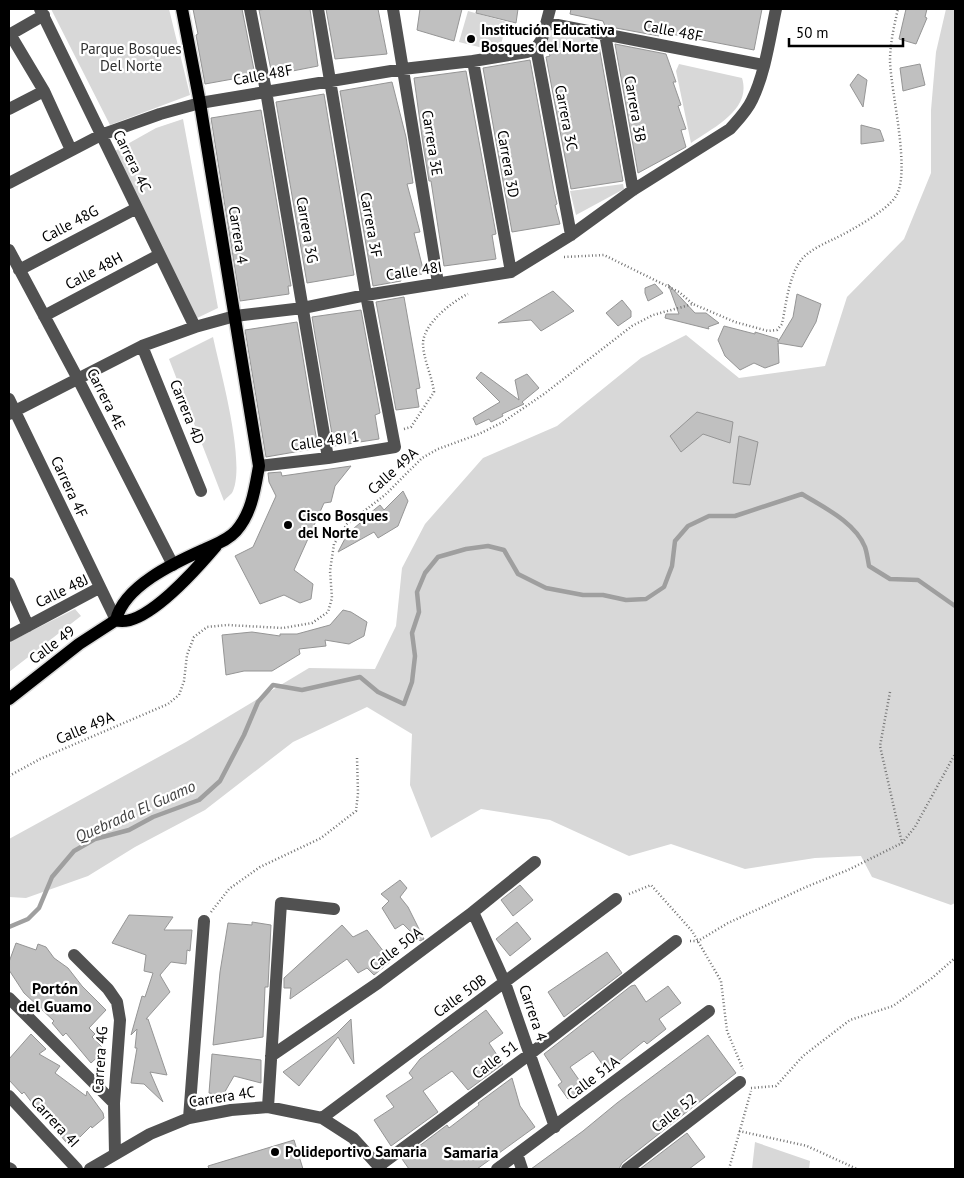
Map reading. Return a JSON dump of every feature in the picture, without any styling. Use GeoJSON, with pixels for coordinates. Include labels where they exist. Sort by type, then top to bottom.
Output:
{"type":"FeatureCollection","features":[{"type":"Feature","properties":{"kind":"main road","name":"Carrera 4"},"geometry":{"type":"LineString","coordinates":[[182,9],[200,103],[258,466]]}},
{"type":"Feature","properties":{"kind":"main road"},"geometry":{"type":"LineString","coordinates":[[220,542],[187,578],[162,601],[130,622],[116,620],[120,608],[148,580],[173,565],[220,542],[229,538],[238,529],[254,497],[258,466]]}},
{"type":"Feature","properties":{"kind":"main road","name":"Calle 49"},"geometry":{"type":"LineString","coordinates":[[9,699],[79,644],[116,620]]}},
{"type":"Feature","properties":{"kind":"street","name":"Carrera 3G"},"geometry":{"type":"LineString","coordinates":[[250,9],[266,91],[328,458]]}},
{"type":"Feature","properties":{"kind":"street","name":"Carrera 3F"},"geometry":{"type":"LineString","coordinates":[[318,9],[366,295],[395,447]]}},
{"type":"Feature","properties":{"kind":"street","name":"Carrera 3E"},"geometry":{"type":"LineString","coordinates":[[393,9],[438,283]]}},
{"type":"Feature","properties":{"kind":"street"},"geometry":{"type":"LineString","coordinates":[[536,48],[542,39],[550,9]]}},
{"type":"Feature","properties":{"kind":"street","name":"Calle 48I"},"geometry":{"type":"LineString","coordinates":[[12,412],[142,346],[195,327],[235,316],[303,308],[366,295],[511,272],[571,235],[633,190],[730,129],[741,117],[752,100],[764,65],[776,9]]}},
{"type":"Feature","properties":{"kind":"street"},"geometry":{"type":"LineString","coordinates":[[42,12],[9,34],[44,91],[71,150]]}},
{"type":"Feature","properties":{"kind":"street","name":"Carrera 4C"},"geometry":{"type":"LineString","coordinates":[[42,12],[195,327]]}},
{"type":"Feature","properties":{"kind":"street","name":"Calle 48F"},"geometry":{"type":"LineString","coordinates":[[547,23],[764,65]]}},
{"type":"Feature","properties":{"kind":"street","name":"Carrera 3B"},"geometry":{"type":"LineString","coordinates":[[605,34],[633,190]]}},
{"type":"Feature","properties":{"kind":"street","name":"Calle 48F"},"geometry":{"type":"LineString","coordinates":[[9,183],[101,135],[160,114],[200,103],[403,69],[473,61],[527,52],[536,48]]}},
{"type":"Feature","properties":{"kind":"street","name":"Carrera 3C"},"geometry":{"type":"LineString","coordinates":[[536,48],[571,235]]}},
{"type":"Feature","properties":{"kind":"street","name":"Carrera 3D"},"geometry":{"type":"LineString","coordinates":[[473,61],[511,272]]}},
{"type":"Feature","properties":{"kind":"street"},"geometry":{"type":"LineString","coordinates":[[9,109],[44,91]]}},
{"type":"Feature","properties":{"kind":"street","name":"Calle 48G"},"geometry":{"type":"LineString","coordinates":[[19,270],[137,208]]}},
{"type":"Feature","properties":{"kind":"street","name":"Carrera 4E"},"geometry":{"type":"LineString","coordinates":[[9,250],[78,379],[173,565]]}},
{"type":"Feature","properties":{"kind":"street","name":"Calle 48H"},"geometry":{"type":"LineString","coordinates":[[44,316],[159,255]]}},
{"type":"Feature","properties":{"kind":"street","name":"Carrera 4D"},"geometry":{"type":"LineString","coordinates":[[142,346],[201,491]]}},
{"type":"Feature","properties":{"kind":"street","name":"Carrera 4F"},"geometry":{"type":"LineString","coordinates":[[9,399],[12,412],[99,588]]}},
{"type":"Feature","properties":{"kind":"street","name":"Calle 48I 1"},"geometry":{"type":"LineString","coordinates":[[258,466],[328,458],[395,447]]}},
{"type":"Feature","properties":{"kind":"street"},"geometry":{"type":"LineString","coordinates":[[9,583],[28,626]]}},
{"type":"Feature","properties":{"kind":"street","name":"Calle 48J"},"geometry":{"type":"LineString","coordinates":[[9,636],[99,588],[116,620]]}},
{"type":"Feature","properties":{"kind":"street","name":"Calle 50A"},"geometry":{"type":"LineString","coordinates":[[271,1056],[378,983],[473,912],[535,862]]}},
{"type":"Feature","properties":{"kind":"street","name":"Calle 50B"},"geometry":{"type":"LineString","coordinates":[[322,1118],[616,899]]}},
{"type":"Feature","properties":{"kind":"street"},"geometry":{"type":"LineString","coordinates":[[268,1107],[281,903],[334,909]]}},
{"type":"Feature","properties":{"kind":"street","name":"Carrera 4"},"geometry":{"type":"LineString","coordinates":[[473,912],[505,983],[555,1127]]}},
{"type":"Feature","properties":{"kind":"street"},"geometry":{"type":"LineString","coordinates":[[189,1118],[204,921]]}},
{"type":"Feature","properties":{"kind":"street","name":"Calle 51"},"geometry":{"type":"LineString","coordinates":[[380,1168],[676,941]]}},
{"type":"Feature","properties":{"kind":"street","name":"Carrera 4G"},"geometry":{"type":"LineString","coordinates":[[74,955],[108,989],[117,1002],[120,1020],[114,1103],[115,1154]]}},
{"type":"Feature","properties":{"kind":"street"},"geometry":{"type":"LineString","coordinates":[[9,998],[114,1103]]}},
{"type":"Feature","properties":{"kind":"street","name":"Calle 51A"},"geometry":{"type":"LineString","coordinates":[[496,1169],[709,1011]]}},
{"type":"Feature","properties":{"kind":"street","name":"Calle 52"},"geometry":{"type":"LineString","coordinates":[[627,1169],[746,1081]]}},
{"type":"Feature","properties":{"kind":"street","name":"Carrera 4I"},"geometry":{"type":"LineString","coordinates":[[9,1096],[77,1169]]}},
{"type":"Feature","properties":{"kind":"street","name":"Carrera 4C"},"geometry":{"type":"LineString","coordinates":[[90,1169],[150,1134],[189,1118],[231,1110],[268,1107],[322,1118],[353,1138],[380,1168]]}},
{"type":"Feature","properties":{"kind":"street"},"geometry":{"type":"LineString","coordinates":[[517,1154],[522,1169]]}},
{"type":"Feature","properties":{"kind":"path"},"geometry":{"type":"LineString","coordinates":[[561,257],[604,255],[679,292],[693,304],[735,322],[768,331],[777,330],[782,324],[793,273],[802,259],[817,247],[840,236],[882,210],[896,196],[902,181],[901,148],[890,61],[892,37],[898,9]]}},
{"type":"Feature","properties":{"kind":"path"},"geometry":{"type":"LineString","coordinates":[[393,432],[411,427],[434,392],[431,375],[424,356],[423,342],[429,326],[441,312],[460,297],[472,292]]}},
{"type":"Feature","properties":{"kind":"path","name":"Calle 49A"},"geometry":{"type":"LineString","coordinates":[[9,776],[40,759],[168,704],[179,695],[184,681],[187,655],[194,637],[207,627],[227,625],[283,628],[312,623],[328,612],[332,598],[330,571],[334,544],[348,524],[386,495],[422,458],[438,449],[479,434],[503,422],[544,394],[632,326],[653,315],[693,304]]}},
{"type":"Feature","properties":{"kind":"path"},"geometry":{"type":"LineString","coordinates":[[890,692],[880,746],[902,843]]}},
{"type":"Feature","properties":{"kind":"path"},"geometry":{"type":"LineString","coordinates":[[676,941],[698,941],[728,923],[848,870],[902,843],[915,827],[955,754]]}},
{"type":"Feature","properties":{"kind":"path"},"geometry":{"type":"LineString","coordinates":[[204,921],[229,889],[260,867],[321,838],[356,811],[358,793],[357,757]]}},
{"type":"Feature","properties":{"kind":"path"},"geometry":{"type":"LineString","coordinates":[[616,899],[650,885],[692,931],[721,981],[726,1031],[746,1081],[739,1131],[729,1169]]}},
{"type":"Feature","properties":{"kind":"path"},"geometry":{"type":"LineString","coordinates":[[746,1081],[776,1086],[803,1056],[850,1020],[894,1006],[955,958]]}},
{"type":"Feature","properties":{"kind":"path"},"geometry":{"type":"LineString","coordinates":[[739,1131],[807,1146],[857,1169]]}},
{"type":"Feature","properties":{"kind":"green space","name":"Parque Bosques Del Norte"},"geometry":{"type":"Polygon","coordinates":[[[51,9],[169,9],[190,95],[110,125],[51,9]]]}},
{"type":"Feature","properties":{"kind":"green space"},"geometry":{"type":"Polygon","coordinates":[[[946,9],[955,9],[955,903],[951,905],[872,877],[861,856],[815,858],[745,869],[671,844],[629,856],[550,820],[481,809],[431,838],[410,785],[412,734],[367,707],[293,742],[205,810],[135,847],[88,876],[26,898],[9,897],[9,839],[186,742],[309,668],[375,669],[396,626],[402,568],[425,524],[483,458],[557,426],[641,358],[686,335],[739,378],[825,366],[847,297],[904,239],[931,173],[931,110],[936,52],[946,9]]]}},
{"type":"Feature","properties":{"kind":"green space"},"geometry":{"type":"Polygon","coordinates":[[[468,11],[507,22],[499,52],[459,42],[468,11]]]}},
{"type":"Feature","properties":{"kind":"green space"},"geometry":{"type":"Polygon","coordinates":[[[553,30],[593,37],[594,43],[547,50],[548,31],[553,30]]]}},
{"type":"Feature","properties":{"kind":"green space"},"geometry":{"type":"Polygon","coordinates":[[[679,64],[742,78],[744,89],[736,109],[719,124],[691,143],[676,71],[679,64]]]}},
{"type":"Feature","properties":{"kind":"green space"},"geometry":{"type":"Polygon","coordinates":[[[183,119],[218,308],[195,319],[115,151],[156,128],[183,119]]]}},
{"type":"Feature","properties":{"kind":"green space"},"geometry":{"type":"Polygon","coordinates":[[[623,184],[624,189],[576,215],[570,191],[623,184]]]}},
{"type":"Feature","properties":{"kind":"green space"},"geometry":{"type":"Polygon","coordinates":[[[213,337],[231,417],[236,461],[236,480],[232,493],[224,501],[169,359],[213,337]]]}},
{"type":"Feature","properties":{"kind":"green space"},"geometry":{"type":"Polygon","coordinates":[[[75,609],[81,616],[9,672],[9,642],[75,609]]]}},
{"type":"Feature","properties":{"kind":"green space"},"geometry":{"type":"Polygon","coordinates":[[[755,1142],[810,1161],[809,1169],[752,1169],[755,1142]]]}},
{"type":"Feature","properties":{"kind":"building"},"geometry":{"type":"Polygon","coordinates":[[[193,9],[242,9],[255,75],[205,84],[193,9]]]}},
{"type":"Feature","properties":{"kind":"building"},"geometry":{"type":"Polygon","coordinates":[[[310,9],[318,66],[272,75],[259,10],[310,9]]]}},
{"type":"Feature","properties":{"kind":"building"},"geometry":{"type":"Polygon","coordinates":[[[326,9],[378,9],[387,54],[335,59],[326,9]]]}},
{"type":"Feature","properties":{"kind":"building"},"geometry":{"type":"Polygon","coordinates":[[[420,9],[462,9],[454,41],[417,30],[420,9]]]}},
{"type":"Feature","properties":{"kind":"building"},"geometry":{"type":"Polygon","coordinates":[[[477,9],[518,9],[516,23],[476,13],[477,9]]]}},
{"type":"Feature","properties":{"kind":"building"},"geometry":{"type":"Polygon","coordinates":[[[571,9],[762,9],[754,50],[656,31],[659,36],[605,26],[603,21],[570,14],[571,9]]]}},
{"type":"Feature","properties":{"kind":"building"},"geometry":{"type":"Polygon","coordinates":[[[906,9],[927,9],[925,17],[927,18],[916,44],[899,39],[906,9]]]}},
{"type":"Feature","properties":{"kind":"building"},"geometry":{"type":"Polygon","coordinates":[[[615,44],[666,54],[676,82],[673,82],[681,105],[678,106],[686,129],[681,130],[686,147],[638,173],[615,44]]]}},
{"type":"Feature","properties":{"kind":"building"},"geometry":{"type":"Polygon","coordinates":[[[599,46],[623,181],[571,189],[546,57],[550,56],[549,52],[599,46]]]}},
{"type":"Feature","properties":{"kind":"building"},"geometry":{"type":"Polygon","coordinates":[[[530,60],[560,224],[512,232],[483,68],[530,60]]]}},
{"type":"Feature","properties":{"kind":"building"},"geometry":{"type":"Polygon","coordinates":[[[920,64],[925,85],[903,91],[900,68],[920,64]]]}},
{"type":"Feature","properties":{"kind":"building"},"geometry":{"type":"Polygon","coordinates":[[[466,71],[496,234],[492,235],[496,259],[444,266],[431,181],[429,181],[423,144],[414,78],[466,71]]]}},
{"type":"Feature","properties":{"kind":"building"},"geometry":{"type":"Polygon","coordinates":[[[858,74],[867,80],[863,107],[850,85],[858,74]]]}},
{"type":"Feature","properties":{"kind":"building"},"geometry":{"type":"Polygon","coordinates":[[[392,82],[406,137],[413,183],[407,184],[420,232],[414,233],[423,269],[421,270],[422,274],[400,277],[401,281],[373,286],[340,91],[392,82]]]}},
{"type":"Feature","properties":{"kind":"building"},"geometry":{"type":"Polygon","coordinates":[[[324,94],[354,275],[307,283],[276,102],[324,94]]]}},
{"type":"Feature","properties":{"kind":"building"},"geometry":{"type":"Polygon","coordinates":[[[261,110],[291,286],[288,286],[289,294],[240,301],[211,118],[261,110]]]}},
{"type":"Feature","properties":{"kind":"building"},"geometry":{"type":"Polygon","coordinates":[[[861,125],[880,130],[884,141],[861,144],[861,125]]]}},
{"type":"Feature","properties":{"kind":"building"},"geometry":{"type":"Polygon","coordinates":[[[655,284],[663,293],[648,301],[645,288],[655,284]]]}},
{"type":"Feature","properties":{"kind":"building"},"geometry":{"type":"Polygon","coordinates":[[[668,284],[695,313],[706,313],[719,323],[708,327],[709,329],[665,318],[666,314],[679,314],[668,284]]]}},
{"type":"Feature","properties":{"kind":"building"},"geometry":{"type":"Polygon","coordinates":[[[553,291],[574,311],[541,331],[531,320],[498,323],[553,291]]]}},
{"type":"Feature","properties":{"kind":"building"},"geometry":{"type":"Polygon","coordinates":[[[797,294],[821,304],[816,322],[802,347],[778,343],[779,363],[765,368],[754,363],[740,370],[725,356],[718,340],[724,326],[755,334],[755,332],[778,339],[778,342],[793,317],[797,294]]]}},
{"type":"Feature","properties":{"kind":"building"},"geometry":{"type":"Polygon","coordinates":[[[404,297],[420,388],[416,389],[419,407],[396,410],[376,302],[404,297]]]}},
{"type":"Feature","properties":{"kind":"building"},"geometry":{"type":"Polygon","coordinates":[[[622,300],[631,311],[631,317],[618,326],[606,313],[622,300]]]}},
{"type":"Feature","properties":{"kind":"building"},"geometry":{"type":"Polygon","coordinates":[[[361,310],[380,413],[375,415],[379,439],[334,446],[312,317],[361,310]]]}},
{"type":"Feature","properties":{"kind":"building"},"geometry":{"type":"Polygon","coordinates":[[[297,322],[318,448],[266,457],[245,330],[297,322]]]}},
{"type":"Feature","properties":{"kind":"building"},"geometry":{"type":"Polygon","coordinates":[[[481,372],[519,400],[515,380],[527,374],[539,388],[522,402],[524,404],[502,414],[503,416],[491,422],[489,419],[476,425],[473,418],[500,402],[476,378],[481,372]]]}},
{"type":"Feature","properties":{"kind":"building"},"geometry":{"type":"Polygon","coordinates":[[[697,412],[733,422],[730,443],[703,434],[681,452],[670,436],[697,412]]]}},
{"type":"Feature","properties":{"kind":"building"},"geometry":{"type":"Polygon","coordinates":[[[739,436],[758,442],[750,485],[733,483],[739,436]]]}},
{"type":"Feature","properties":{"kind":"building","name":"Cisco Bosques del Norte"},"geometry":{"type":"Polygon","coordinates":[[[351,466],[335,486],[331,502],[324,503],[294,570],[313,584],[311,599],[300,603],[284,595],[260,604],[235,556],[253,547],[276,496],[269,482],[268,473],[281,472],[282,476],[351,466]]]}},
{"type":"Feature","properties":{"kind":"building"},"geometry":{"type":"Polygon","coordinates":[[[403,491],[408,501],[398,526],[378,538],[374,532],[338,552],[348,533],[380,505],[384,510],[403,491]]]}},
{"type":"Feature","properties":{"kind":"building"},"geometry":{"type":"Polygon","coordinates":[[[343,610],[351,612],[367,622],[364,636],[349,644],[325,640],[326,646],[299,649],[300,654],[272,671],[244,671],[226,675],[222,635],[252,632],[280,636],[280,634],[297,634],[330,625],[343,610]]]}},
{"type":"Feature","properties":{"kind":"building"},"geometry":{"type":"Polygon","coordinates":[[[400,880],[407,888],[400,897],[408,907],[424,939],[420,941],[403,924],[395,929],[382,908],[389,901],[381,894],[400,880]]]}},
{"type":"Feature","properties":{"kind":"building"},"geometry":{"type":"Polygon","coordinates":[[[520,885],[533,900],[513,916],[501,900],[520,885]]]}},
{"type":"Feature","properties":{"kind":"building"},"geometry":{"type":"Polygon","coordinates":[[[129,915],[173,917],[164,930],[192,930],[190,951],[187,950],[186,964],[171,962],[160,975],[170,992],[146,1019],[148,1019],[167,1075],[150,1072],[163,1102],[144,1084],[131,1083],[137,1048],[135,1048],[137,1029],[131,1035],[142,996],[145,997],[153,973],[144,971],[146,955],[112,943],[129,915]]]}},
{"type":"Feature","properties":{"kind":"building"},"geometry":{"type":"Polygon","coordinates":[[[252,922],[271,925],[268,987],[265,987],[263,1037],[213,1045],[220,972],[228,923],[252,925],[252,922]]]}},
{"type":"Feature","properties":{"kind":"building"},"geometry":{"type":"Polygon","coordinates":[[[517,922],[531,939],[510,956],[496,939],[517,922]]]}},
{"type":"Feature","properties":{"kind":"building"},"geometry":{"type":"Polygon","coordinates":[[[342,925],[353,937],[367,930],[391,961],[374,975],[367,968],[358,973],[347,959],[290,999],[291,988],[284,988],[284,978],[342,925]]]}},
{"type":"Feature","properties":{"kind":"building"},"geometry":{"type":"Polygon","coordinates":[[[16,943],[36,950],[38,944],[46,947],[54,958],[68,968],[82,986],[106,1010],[89,1028],[95,1034],[92,1037],[105,1050],[91,1063],[66,1033],[63,1036],[52,1023],[54,1021],[24,993],[9,970],[9,962],[16,943]]]}},
{"type":"Feature","properties":{"kind":"building"},"geometry":{"type":"Polygon","coordinates":[[[607,952],[622,973],[564,1017],[548,992],[607,952]]]}},
{"type":"Feature","properties":{"kind":"building"},"geometry":{"type":"Polygon","coordinates":[[[635,985],[646,1002],[668,986],[681,1003],[659,1019],[666,1029],[647,1044],[644,1041],[607,1071],[593,1051],[570,1067],[584,1087],[568,1099],[558,1085],[562,1082],[544,1054],[631,986],[635,985]]]}},
{"type":"Feature","properties":{"kind":"building"},"geometry":{"type":"Polygon","coordinates":[[[486,1010],[503,1033],[489,1043],[503,1064],[468,1090],[452,1071],[423,1091],[438,1112],[391,1146],[374,1120],[394,1107],[386,1096],[413,1078],[409,1073],[420,1059],[486,1010]]]}},
{"type":"Feature","properties":{"kind":"building"},"geometry":{"type":"Polygon","coordinates":[[[351,1019],[354,1064],[338,1037],[299,1086],[283,1072],[336,1034],[351,1019]]]}},
{"type":"Feature","properties":{"kind":"building"},"geometry":{"type":"Polygon","coordinates":[[[31,1034],[46,1049],[39,1054],[60,1066],[55,1073],[86,1096],[87,1091],[103,1113],[104,1118],[92,1128],[91,1126],[70,1147],[46,1118],[44,1119],[24,1092],[22,1094],[9,1080],[9,1059],[31,1034]]]}},
{"type":"Feature","properties":{"kind":"building"},"geometry":{"type":"Polygon","coordinates":[[[708,1035],[736,1073],[622,1163],[619,1169],[531,1169],[583,1131],[708,1035]]]}},
{"type":"Feature","properties":{"kind":"building"},"geometry":{"type":"Polygon","coordinates":[[[212,1054],[261,1060],[261,1083],[234,1076],[223,1095],[209,1093],[212,1054]]]}},
{"type":"Feature","properties":{"kind":"building"},"geometry":{"type":"Polygon","coordinates":[[[512,1078],[520,1106],[535,1127],[477,1169],[409,1169],[402,1159],[447,1125],[449,1128],[479,1105],[478,1103],[512,1078]]]}},
{"type":"Feature","properties":{"kind":"building"},"geometry":{"type":"Polygon","coordinates":[[[687,1133],[705,1157],[689,1169],[640,1169],[687,1133]]]}},
{"type":"Feature","properties":{"kind":"building","name":"Polideportivo Samaria"},"geometry":{"type":"Polygon","coordinates":[[[294,1140],[303,1169],[209,1169],[208,1166],[294,1140]]]}},
{"type":"Feature","properties":{"kind":"waterway","name":"Quebrada El Guamo"},"geometry":{"type":"LineString","coordinates":[[9,927],[28,919],[39,908],[52,877],[74,851],[95,839],[129,830],[153,817],[199,800],[220,781],[244,735],[258,702],[273,685],[302,690],[360,677],[378,692],[404,704],[412,682],[415,656],[412,633],[419,612],[417,592],[425,573],[438,557],[466,549],[488,546],[504,550],[518,574],[546,588],[583,595],[603,595],[626,600],[646,599],[664,587],[672,566],[675,541],[688,526],[709,516],[735,516],[802,494],[838,516],[854,530],[865,547],[869,566],[890,579],[918,580],[955,606]]}},
{"type":"Feature","properties":{"kind":"place","name":"Institución Educativa Bosques del Norte"},"geometry":{"type":"Point","coordinates":[471,39]}},
{"type":"Feature","properties":{"kind":"place","name":"Cisco Bosques del Norte"},"geometry":{"type":"Point","coordinates":[288,525]}},
{"type":"Feature","properties":{"kind":"place","name":"Polideportivo Samaria"},"geometry":{"type":"Point","coordinates":[275,1152]}},
{"type":"Feature","properties":{"kind":"district","name":"Portón del Guamo"},"geometry":{"type":"Point","coordinates":[55,997]}},
{"type":"Feature","properties":{"kind":"district","name":"Samaria"},"geometry":{"type":"Point","coordinates":[471,1152]}}]}
